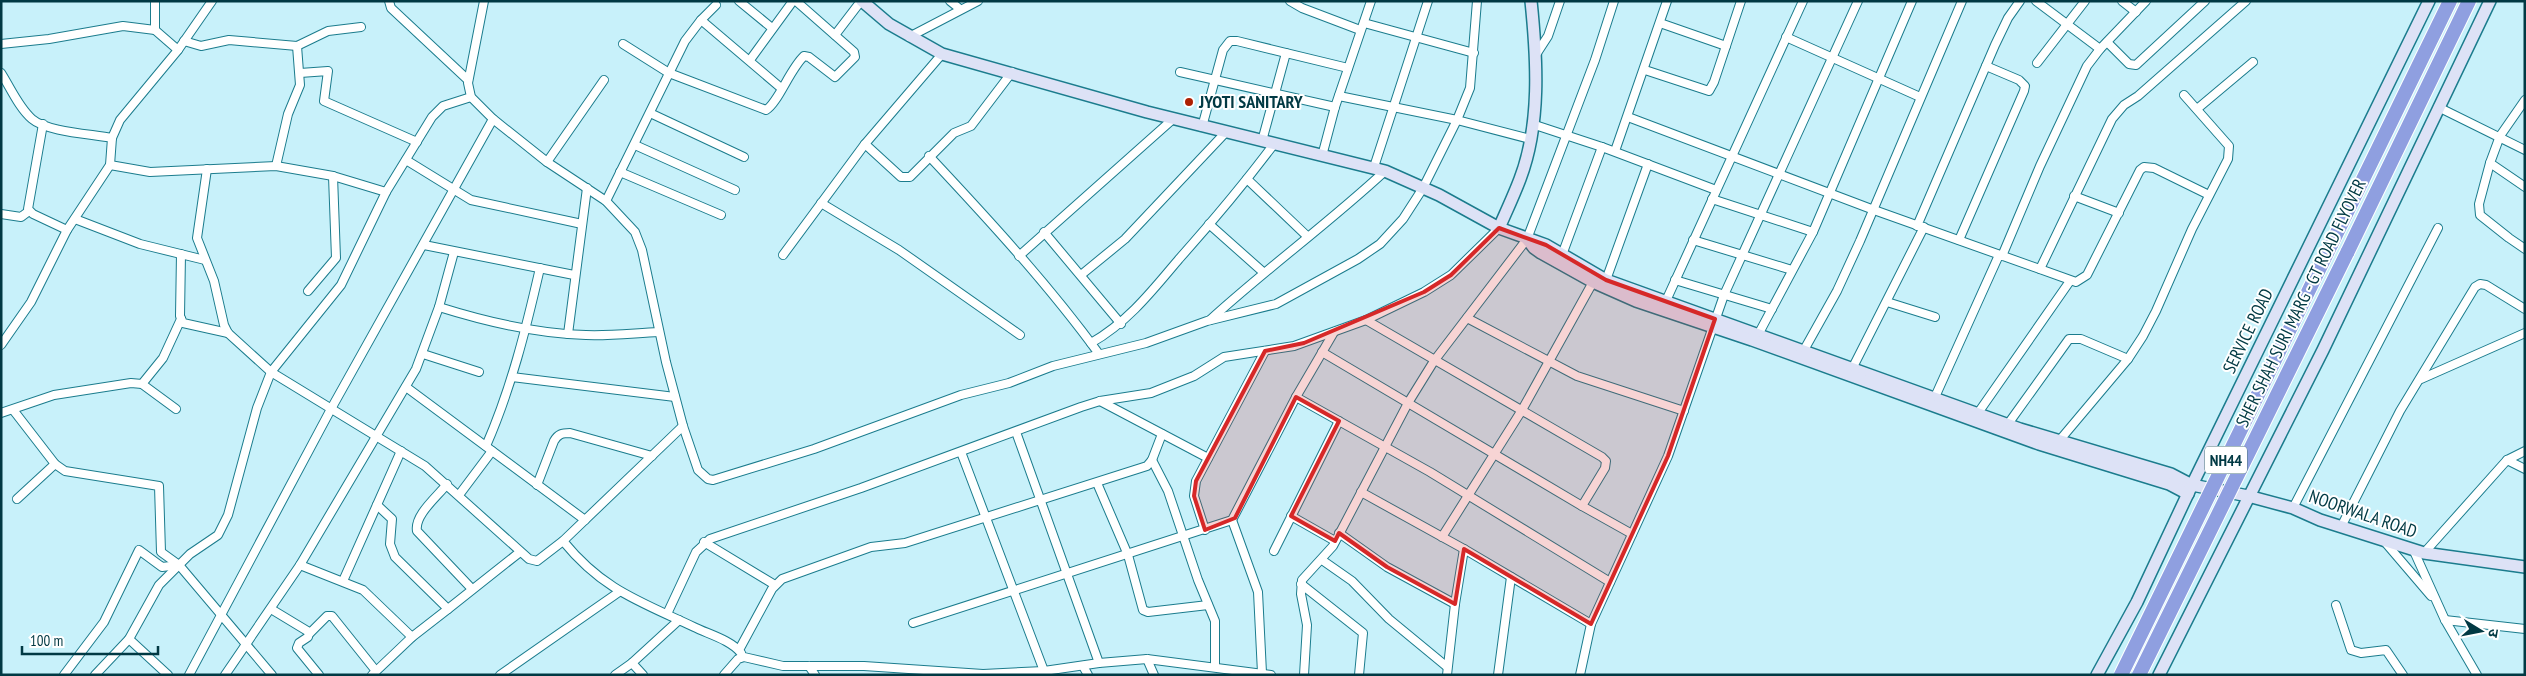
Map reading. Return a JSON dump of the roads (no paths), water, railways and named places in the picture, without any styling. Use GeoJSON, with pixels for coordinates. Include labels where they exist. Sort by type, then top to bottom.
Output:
{"type":"FeatureCollection","features":[{"type":"Feature","properties":{"kind":"highway","name":"SHER SHAH SURI MARG - GT ROAD FLYOVER"},"geometry":{"type":"LineString","coordinates":[[2121,675],[2450,1]]}},
{"type":"Feature","properties":{"kind":"highway","name":"SHER SHAH SURI MARG - GT ROAD FLYOVER"},"geometry":{"type":"LineString","coordinates":[[2139,675],[2469,1]]}},
{"type":"Feature","properties":{"kind":"street"},"geometry":{"type":"LineString","coordinates":[[155,1],[155,30]]}},
{"type":"Feature","properties":{"kind":"street"},"geometry":{"type":"LineString","coordinates":[[1,345],[31,302],[67,230],[110,165],[112,138],[123,115],[178,50],[212,1]]}},
{"type":"Feature","properties":{"kind":"street"},"geometry":{"type":"LineString","coordinates":[[389,1],[391,8],[468,80]]}},
{"type":"Feature","properties":{"kind":"street"},"geometry":{"type":"LineString","coordinates":[[484,1],[468,80],[469,92],[492,119],[547,162],[606,201],[631,226],[638,240],[683,426],[698,470],[708,479],[713,480],[814,449],[961,394],[1009,382],[1053,366],[1160,339],[1208,321],[1282,302],[1358,259],[1380,244],[1397,227],[1423,188],[1457,120],[1470,88],[1474,52],[1477,2],[1469,1]]}},
{"type":"Feature","properties":{"kind":"street"},"geometry":{"type":"LineString","coordinates":[[740,1],[772,28]]}},
{"type":"Feature","properties":{"kind":"street"},"geometry":{"type":"LineString","coordinates":[[623,44],[669,73],[766,110],[771,107],[781,88],[804,56],[809,57],[833,76],[839,75],[854,59],[856,53],[794,1],[750,60]]}},
{"type":"Feature","properties":{"kind":"street"},"geometry":{"type":"LineString","coordinates":[[835,35],[862,1],[888,24],[942,54],[1012,72],[1202,127],[1385,171],[1439,195],[1499,228],[1546,245],[1606,280],[1752,340],[2048,447],[2190,489]]}},
{"type":"Feature","properties":{"kind":"street"},"geometry":{"type":"LineString","coordinates":[[950,1],[960,9]]}},
{"type":"Feature","properties":{"kind":"street"},"geometry":{"type":"LineString","coordinates":[[909,37],[978,1]]}},
{"type":"Feature","properties":{"kind":"street"},"geometry":{"type":"LineString","coordinates":[[1290,1],[1302,8],[1362,26],[1474,52]]}},
{"type":"Feature","properties":{"kind":"street"},"geometry":{"type":"LineString","coordinates":[[1322,156],[1335,107],[1370,1]]}},
{"type":"Feature","properties":{"kind":"street"},"geometry":{"type":"LineString","coordinates":[[1374,168],[1428,1]]}},
{"type":"Feature","properties":{"kind":"street"},"geometry":{"type":"LineString","coordinates":[[667,614],[696,552],[704,542],[1100,401],[1151,393],[1194,376],[1224,357],[1294,346],[1334,332],[1366,320],[1424,292],[1451,275],[1499,228],[1520,178],[1530,139],[1537,53],[1531,1]]}},
{"type":"Feature","properties":{"kind":"street"},"geometry":{"type":"LineString","coordinates":[[1537,53],[1548,36],[1560,1]]}},
{"type":"Feature","properties":{"kind":"street"},"geometry":{"type":"LineString","coordinates":[[1304,675],[1307,625],[1301,584],[1304,577],[1322,560],[1335,541],[1408,403],[1434,360],[1527,239],[1568,135],[1614,1]]}},
{"type":"Feature","properties":{"kind":"street"},"geometry":{"type":"LineString","coordinates":[[1615,151],[1645,70],[1666,1]]}},
{"type":"Feature","properties":{"kind":"street"},"geometry":{"type":"LineString","coordinates":[[1645,70],[1709,91],[1741,1]]}},
{"type":"Feature","properties":{"kind":"street"},"geometry":{"type":"LineString","coordinates":[[1665,303],[1730,157],[1803,1]]}},
{"type":"Feature","properties":{"kind":"street"},"geometry":{"type":"LineString","coordinates":[[1580,675],[1591,624],[1652,492],[1684,411],[1724,295],[1741,254],[1858,1]]}},
{"type":"Feature","properties":{"kind":"street"},"geometry":{"type":"LineString","coordinates":[[1759,334],[1813,232],[1912,1]]}},
{"type":"Feature","properties":{"kind":"street"},"geometry":{"type":"LineString","coordinates":[[1804,350],[1837,291],[1874,210],[1962,1]]}},
{"type":"Feature","properties":{"kind":"street"},"geometry":{"type":"LineString","coordinates":[[1852,369],[1886,302],[1921,226],[1986,66],[2008,18],[2020,1]]}},
{"type":"Feature","properties":{"kind":"street"},"geometry":{"type":"LineString","coordinates":[[2036,1],[2100,49]]}},
{"type":"Feature","properties":{"kind":"street"},"geometry":{"type":"LineString","coordinates":[[2037,63],[2085,1]]}},
{"type":"Feature","properties":{"kind":"street"},"geometry":{"type":"LineString","coordinates":[[2122,1],[2136,12]]}},
{"type":"Feature","properties":{"kind":"street"},"geometry":{"type":"LineString","coordinates":[[1936,397],[2075,88],[2087,66],[2100,49],[2146,1]]}},
{"type":"Feature","properties":{"kind":"street"},"geometry":{"type":"LineString","coordinates":[[2107,42],[2129,64],[2136,65],[2205,1]]}},
{"type":"Feature","properties":{"kind":"street"},"geometry":{"type":"LineString","coordinates":[[2040,269],[2112,118],[2124,105],[2138,96],[2246,1]]}},
{"type":"Feature","properties":{"kind":"street","name":"SERVICE ROAD"},"geometry":{"type":"LineString","coordinates":[[2097,675],[2137,602],[2190,489],[2430,1]]}},
{"type":"Feature","properties":{"kind":"street"},"geometry":{"type":"LineString","coordinates":[[2159,675],[2323,350],[2490,1]]}},
{"type":"Feature","properties":{"kind":"street"},"geometry":{"type":"LineString","coordinates":[[606,201],[685,41],[715,2]]}},
{"type":"Feature","properties":{"kind":"street"},"geometry":{"type":"LineString","coordinates":[[701,20],[781,88]]}},
{"type":"Feature","properties":{"kind":"street"},"geometry":{"type":"LineString","coordinates":[[1660,23],[1726,46]]}},
{"type":"Feature","properties":{"kind":"street"},"geometry":{"type":"LineString","coordinates":[[1,44],[49,39],[116,27],[136,27],[155,30],[178,50]]}},
{"type":"Feature","properties":{"kind":"street"},"geometry":{"type":"LineString","coordinates":[[184,41],[201,46],[229,40],[297,46],[328,31],[360,27]]}},
{"type":"Feature","properties":{"kind":"street"},"geometry":{"type":"LineString","coordinates":[[1786,38],[1920,97]]}},
{"type":"Feature","properties":{"kind":"street"},"geometry":{"type":"LineString","coordinates":[[1202,127],[1223,50],[1230,41],[1348,68]]}},
{"type":"Feature","properties":{"kind":"street"},"geometry":{"type":"LineString","coordinates":[[276,166],[288,114],[300,85],[297,46]]}},
{"type":"Feature","properties":{"kind":"street"},"geometry":{"type":"LineString","coordinates":[[1262,141],[1286,53]]}},
{"type":"Feature","properties":{"kind":"street"},"geometry":{"type":"LineString","coordinates":[[783,255],[865,144],[942,54]]}},
{"type":"Feature","properties":{"kind":"street"},"geometry":{"type":"LineString","coordinates":[[2197,109],[2253,62]]}},
{"type":"Feature","properties":{"kind":"street"},"geometry":{"type":"LineString","coordinates":[[1959,240],[2024,91],[2024,86],[2019,80],[1986,66]]}},
{"type":"Feature","properties":{"kind":"street"},"geometry":{"type":"LineString","coordinates":[[300,73],[328,71],[324,101],[417,142]]}},
{"type":"Feature","properties":{"kind":"street"},"geometry":{"type":"LineString","coordinates":[[865,144],[904,178],[913,175],[929,156],[954,133],[971,126],[1012,72]]}},
{"type":"Feature","properties":{"kind":"street"},"geometry":{"type":"LineString","coordinates":[[1180,72],[1335,107]]}},
{"type":"Feature","properties":{"kind":"street"},"geometry":{"type":"LineString","coordinates":[[1,73],[31,119],[43,124],[112,138]]}},
{"type":"Feature","properties":{"kind":"street"},"geometry":{"type":"LineString","coordinates":[[547,162],[604,80]]}},
{"type":"Feature","properties":{"kind":"street"},"geometry":{"type":"LineString","coordinates":[[2059,441],[2128,358],[2156,311],[2178,259],[2228,159],[2229,146],[2184,94]]}},
{"type":"Feature","properties":{"kind":"street"},"geometry":{"type":"LineString","coordinates":[[1339,96],[1394,109],[1457,120],[1530,139]]}},
{"type":"Feature","properties":{"kind":"street"},"geometry":{"type":"LineString","coordinates":[[95,675],[129,640],[151,598],[178,565],[190,554],[218,535],[224,526],[257,408],[272,372],[341,285],[386,192],[438,110],[472,97]]}},
{"type":"Feature","properties":{"kind":"street"},"geometry":{"type":"LineString","coordinates":[[2525,100],[2500,136],[2490,163],[2479,204],[2480,215],[2508,238],[2525,248]]}},
{"type":"Feature","properties":{"kind":"street"},"geometry":{"type":"LineString","coordinates":[[2438,107],[2525,150]]}},
{"type":"Feature","properties":{"kind":"street"},"geometry":{"type":"LineString","coordinates":[[650,113],[744,157]]}},
{"type":"Feature","properties":{"kind":"street"},"geometry":{"type":"LineString","coordinates":[[1628,117],[1730,157],[2070,281],[2082,280],[2087,276],[2140,170],[2144,167],[2154,168],[2209,195]]}},
{"type":"Feature","properties":{"kind":"street"},"geometry":{"type":"LineString","coordinates":[[189,675],[220,614],[266,534],[331,409],[424,245],[492,119]]}},
{"type":"Feature","properties":{"kind":"street"},"geometry":{"type":"LineString","coordinates":[[1019,256],[1173,119]]}},
{"type":"Feature","properties":{"kind":"street"},"geometry":{"type":"LineString","coordinates":[[29,211],[28,205],[41,147],[43,124]]}},
{"type":"Feature","properties":{"kind":"street"},"geometry":{"type":"LineString","coordinates":[[1532,124],[1615,151],[1716,190]]}},
{"type":"Feature","properties":{"kind":"street"},"geometry":{"type":"LineString","coordinates":[[1081,275],[1125,239],[1226,132]]}},
{"type":"Feature","properties":{"kind":"street"},"geometry":{"type":"LineString","coordinates":[[1091,343],[1121,324],[1210,224],[1274,144]]}},
{"type":"Feature","properties":{"kind":"street"},"geometry":{"type":"LineString","coordinates":[[635,145],[735,190]]}},
{"type":"Feature","properties":{"kind":"street"},"geometry":{"type":"LineString","coordinates":[[1562,255],[1602,147]]}},
{"type":"Feature","properties":{"kind":"street"},"geometry":{"type":"LineString","coordinates":[[929,156],[978,208],[1099,354]]}},
{"type":"Feature","properties":{"kind":"street"},"geometry":{"type":"LineString","coordinates":[[406,160],[462,196],[486,205],[582,224]]}},
{"type":"Feature","properties":{"kind":"street"},"geometry":{"type":"LineString","coordinates":[[2490,163],[2525,187]]}},
{"type":"Feature","properties":{"kind":"street"},"geometry":{"type":"LineString","coordinates":[[1606,280],[1648,164]]}},
{"type":"Feature","properties":{"kind":"street"},"geometry":{"type":"LineString","coordinates":[[110,165],[150,172],[276,166],[333,176],[386,192]]}},
{"type":"Feature","properties":{"kind":"street"},"geometry":{"type":"LineString","coordinates":[[207,169],[197,238],[214,281],[224,325],[228,333],[272,372],[401,451],[447,484],[529,559],[537,561],[563,541],[683,426]]}},
{"type":"Feature","properties":{"kind":"street"},"geometry":{"type":"LineString","coordinates":[[1208,321],[1263,272],[1350,204],[1385,171]]}},
{"type":"Feature","properties":{"kind":"street"},"geometry":{"type":"LineString","coordinates":[[620,172],[721,215]]}},
{"type":"Feature","properties":{"kind":"street"},"geometry":{"type":"LineString","coordinates":[[308,291],[336,258],[333,176]]}},
{"type":"Feature","properties":{"kind":"street"},"geometry":{"type":"LineString","coordinates":[[1247,179],[1307,236]]}},
{"type":"Feature","properties":{"kind":"street"},"geometry":{"type":"LineString","coordinates":[[568,334],[574,275],[587,188]]}},
{"type":"Feature","properties":{"kind":"street"},"geometry":{"type":"LineString","coordinates":[[2074,196],[2119,213]]}},
{"type":"Feature","properties":{"kind":"street"},"geometry":{"type":"LineString","coordinates":[[1712,199],[1813,232]]}},
{"type":"Feature","properties":{"kind":"street"},"geometry":{"type":"LineString","coordinates":[[821,203],[899,250],[1020,335]]}},
{"type":"Feature","properties":{"kind":"street"},"geometry":{"type":"LineString","coordinates":[[1,214],[21,217],[29,211]]}},
{"type":"Feature","properties":{"kind":"street"},"geometry":{"type":"LineString","coordinates":[[29,211],[67,230]]}},
{"type":"Feature","properties":{"kind":"street"},"geometry":{"type":"LineString","coordinates":[[75,219],[140,244],[205,260]]}},
{"type":"Feature","properties":{"kind":"street"},"geometry":{"type":"LineString","coordinates":[[1210,224],[1263,272]]}},
{"type":"Feature","properties":{"kind":"street"},"geometry":{"type":"LineString","coordinates":[[2293,508],[2438,228]]}},
{"type":"Feature","properties":{"kind":"street"},"geometry":{"type":"LineString","coordinates":[[1044,232],[1121,324]]}},
{"type":"Feature","properties":{"kind":"street"},"geometry":{"type":"LineString","coordinates":[[1527,239],[1541,253],[1593,282],[1636,301],[1759,334],[2008,424],[2171,474],[2190,489]]}},
{"type":"Feature","properties":{"kind":"street"},"geometry":{"type":"LineString","coordinates":[[1693,240],[1792,270]]}},
{"type":"Feature","properties":{"kind":"street"},"geometry":{"type":"LineString","coordinates":[[424,245],[574,275]]}},
{"type":"Feature","properties":{"kind":"street"},"geometry":{"type":"LineString","coordinates":[[225,675],[300,565],[406,387],[423,354],[440,307],[454,252]]}},
{"type":"Feature","properties":{"kind":"street"},"geometry":{"type":"LineString","coordinates":[[142,384],[163,358],[181,319],[181,254]]}},
{"type":"Feature","properties":{"kind":"street"},"geometry":{"type":"LineString","coordinates":[[459,495],[489,449],[505,403],[526,328],[540,268]]}},
{"type":"Feature","properties":{"kind":"street"},"geometry":{"type":"LineString","coordinates":[[1675,280],[1772,309]]}},
{"type":"Feature","properties":{"kind":"street"},"geometry":{"type":"LineString","coordinates":[[1978,413],[2070,281]]}},
{"type":"Feature","properties":{"kind":"street"},"geometry":{"type":"LineString","coordinates":[[1442,537],[1522,410],[1593,282]]}},
{"type":"Feature","properties":{"kind":"street"},"geometry":{"type":"LineString","coordinates":[[2340,527],[2396,419],[2477,285],[2486,285],[2525,309]]}},
{"type":"Feature","properties":{"kind":"street"},"geometry":{"type":"LineString","coordinates":[[1886,302],[1935,317]]}},
{"type":"Feature","properties":{"kind":"street"},"geometry":{"type":"LineString","coordinates":[[440,307],[476,318],[568,334],[587,336],[659,332]]}},
{"type":"Feature","properties":{"kind":"street"},"geometry":{"type":"LineString","coordinates":[[1467,318],[1549,363],[1577,376],[1684,411]]}},
{"type":"Feature","properties":{"kind":"street"},"geometry":{"type":"LineString","coordinates":[[181,319],[186,325],[228,333]]}},
{"type":"Feature","properties":{"kind":"street"},"geometry":{"type":"LineString","coordinates":[[1366,320],[1600,455],[1606,461],[1605,468],[1582,506]]}},
{"type":"Feature","properties":{"kind":"street"},"geometry":{"type":"LineString","coordinates":[[913,623],[1232,520],[1296,397],[1334,332]]}},
{"type":"Feature","properties":{"kind":"street"},"geometry":{"type":"LineString","coordinates":[[2421,379],[2525,333]]}},
{"type":"Feature","properties":{"kind":"street"},"geometry":{"type":"LineString","coordinates":[[2008,424],[2069,338],[2081,339],[2128,358]]}},
{"type":"Feature","properties":{"kind":"street"},"geometry":{"type":"LineString","coordinates":[[1205,530],[1194,496],[1194,488],[1265,351]]}},
{"type":"Feature","properties":{"kind":"street"},"geometry":{"type":"LineString","coordinates":[[1322,352],[1632,534]]}},
{"type":"Feature","properties":{"kind":"street"},"geometry":{"type":"LineString","coordinates":[[423,354],[480,372]]}},
{"type":"Feature","properties":{"kind":"street"},"geometry":{"type":"LineString","coordinates":[[512,377],[675,397]]}},
{"type":"Feature","properties":{"kind":"street"},"geometry":{"type":"LineString","coordinates":[[1,414],[14,411],[54,395],[130,382],[142,384],[176,410]]}},
{"type":"Feature","properties":{"kind":"street"},"geometry":{"type":"LineString","coordinates":[[406,387],[584,520]]}},
{"type":"Feature","properties":{"kind":"street"},"geometry":{"type":"LineString","coordinates":[[1296,397],[1469,496],[1610,582]]}},
{"type":"Feature","properties":{"kind":"street"},"geometry":{"type":"LineString","coordinates":[[1100,401],[1208,458]]}},
{"type":"Feature","properties":{"kind":"street"},"geometry":{"type":"LineString","coordinates":[[14,411],[55,464],[74,474],[159,486],[161,552],[178,565],[272,675]]}},
{"type":"Feature","properties":{"kind":"street"},"geometry":{"type":"LineString","coordinates":[[1274,550],[1339,421]]}},
{"type":"Feature","properties":{"kind":"street"},"geometry":{"type":"LineString","coordinates":[[1016,432],[1099,663]]}},
{"type":"Feature","properties":{"kind":"street"},"geometry":{"type":"LineString","coordinates":[[537,485],[554,441],[563,433],[570,433],[652,456]]}},
{"type":"Feature","properties":{"kind":"street"},"geometry":{"type":"LineString","coordinates":[[724,675],[738,659],[775,585],[782,579],[870,547],[905,543],[1147,466],[1152,460],[1162,434]]}},
{"type":"Feature","properties":{"kind":"street"},"geometry":{"type":"LineString","coordinates":[[343,581],[401,451]]}},
{"type":"Feature","properties":{"kind":"street"},"geometry":{"type":"LineString","coordinates":[[2477,675],[2445,620],[2418,551],[2507,460],[2525,451]]}},
{"type":"Feature","properties":{"kind":"street"},"geometry":{"type":"LineString","coordinates":[[961,452],[1013,592],[1047,672]]}},
{"type":"Feature","properties":{"kind":"street"},"geometry":{"type":"LineString","coordinates":[[1152,460],[1168,491],[1216,626],[1214,666]]}},
{"type":"Feature","properties":{"kind":"street"},"geometry":{"type":"LineString","coordinates":[[2507,460],[2525,469]]}},
{"type":"Feature","properties":{"kind":"street"},"geometry":{"type":"LineString","coordinates":[[17,499],[55,464]]}},
{"type":"Feature","properties":{"kind":"street"},"geometry":{"type":"LineString","coordinates":[[1096,483],[1128,555],[1141,606],[1145,611],[1208,605]]}},
{"type":"Feature","properties":{"kind":"street"},"geometry":{"type":"LineString","coordinates":[[447,484],[417,521],[417,530],[472,589]]}},
{"type":"Feature","properties":{"kind":"street","name":"NOORWALA ROAD"},"geometry":{"type":"LineString","coordinates":[[2190,489],[2248,496],[2293,508],[2340,527],[2418,551],[2525,567]]}},
{"type":"Feature","properties":{"kind":"street"},"geometry":{"type":"LineString","coordinates":[[1361,492],[1464,549],[1591,624]]}},
{"type":"Feature","properties":{"kind":"street"},"geometry":{"type":"LineString","coordinates":[[377,505],[392,518],[390,544],[395,557],[448,610]]}},
{"type":"Feature","properties":{"kind":"street"},"geometry":{"type":"LineString","coordinates":[[1291,516],[1335,541]]}},
{"type":"Feature","properties":{"kind":"street"},"geometry":{"type":"LineString","coordinates":[[1232,520],[1258,592],[1262,673]]}},
{"type":"Feature","properties":{"kind":"street"},"geometry":{"type":"LineString","coordinates":[[1339,533],[1387,567],[1455,604]]}},
{"type":"Feature","properties":{"kind":"street"},"geometry":{"type":"LineString","coordinates":[[563,541],[580,562],[602,581],[619,592],[667,614],[741,653],[783,666],[864,666],[926,673],[983,675],[1047,672],[1099,663],[1147,659],[1214,666],[1271,675]]}},
{"type":"Feature","properties":{"kind":"street"},"geometry":{"type":"LineString","coordinates":[[2384,541],[2438,603]]}},
{"type":"Feature","properties":{"kind":"street"},"geometry":{"type":"LineString","coordinates":[[704,542],[775,585]]}},
{"type":"Feature","properties":{"kind":"street"},"geometry":{"type":"LineString","coordinates":[[1447,675],[1446,666],[1464,549]]}},
{"type":"Feature","properties":{"kind":"street"},"geometry":{"type":"LineString","coordinates":[[64,675],[104,622],[139,550],[162,567],[178,565]]}},
{"type":"Feature","properties":{"kind":"street"},"geometry":{"type":"LineString","coordinates":[[319,675],[297,648],[327,616],[332,616],[374,673],[412,638],[520,552]]}},
{"type":"Feature","properties":{"kind":"street"},"geometry":{"type":"LineString","coordinates":[[1322,560],[1352,581],[1389,619],[1446,666]]}},
{"type":"Feature","properties":{"kind":"street"},"geometry":{"type":"LineString","coordinates":[[300,565],[343,581],[371,596],[412,638]]}},
{"type":"Feature","properties":{"kind":"street"},"geometry":{"type":"LineString","coordinates":[[1498,675],[1511,577]]}},
{"type":"Feature","properties":{"kind":"street"},"geometry":{"type":"LineString","coordinates":[[1301,584],[1363,633],[1359,675]]}},
{"type":"Feature","properties":{"kind":"street"},"geometry":{"type":"LineString","coordinates":[[500,675],[619,592]]}},
{"type":"Feature","properties":{"kind":"street"},"geometry":{"type":"LineString","coordinates":[[2336,605],[2351,650],[2361,652],[2386,650],[2403,675]]}},
{"type":"Feature","properties":{"kind":"street"},"geometry":{"type":"LineString","coordinates":[[271,609],[309,634]]}},
{"type":"Feature","properties":{"kind":"street"},"geometry":{"type":"LineString","coordinates":[[615,675],[632,663],[679,620]]}},
{"type":"Feature","properties":{"kind":"street"},"geometry":{"type":"LineString","coordinates":[[2445,620],[2522,628],[2525,636]]}},
{"type":"Feature","properties":{"kind":"street"},"geometry":{"type":"LineString","coordinates":[[129,640],[168,675]]}},
{"type":"Feature","properties":{"kind":"street"},"geometry":{"type":"LineString","coordinates":[[1147,659],[1154,675]]}},
{"type":"Feature","properties":{"kind":"street"},"geometry":{"type":"LineString","coordinates":[[632,663],[643,675]]}},
{"type":"Feature","properties":{"kind":"street"},"geometry":{"type":"LineString","coordinates":[[809,666],[815,675]]}},
{"type":"Feature","properties":{"kind":"street"},"geometry":{"type":"LineString","coordinates":[[864,666],[869,675]]}},
{"type":"Feature","properties":{"kind":"street"},"geometry":{"type":"LineString","coordinates":[[1083,666],[1088,675]]}},
{"type":"Feature","properties":{"kind":"place","name":"JYOTI SANITARY"},"geometry":{"type":"Point","coordinates":[1189,102]}}]}
